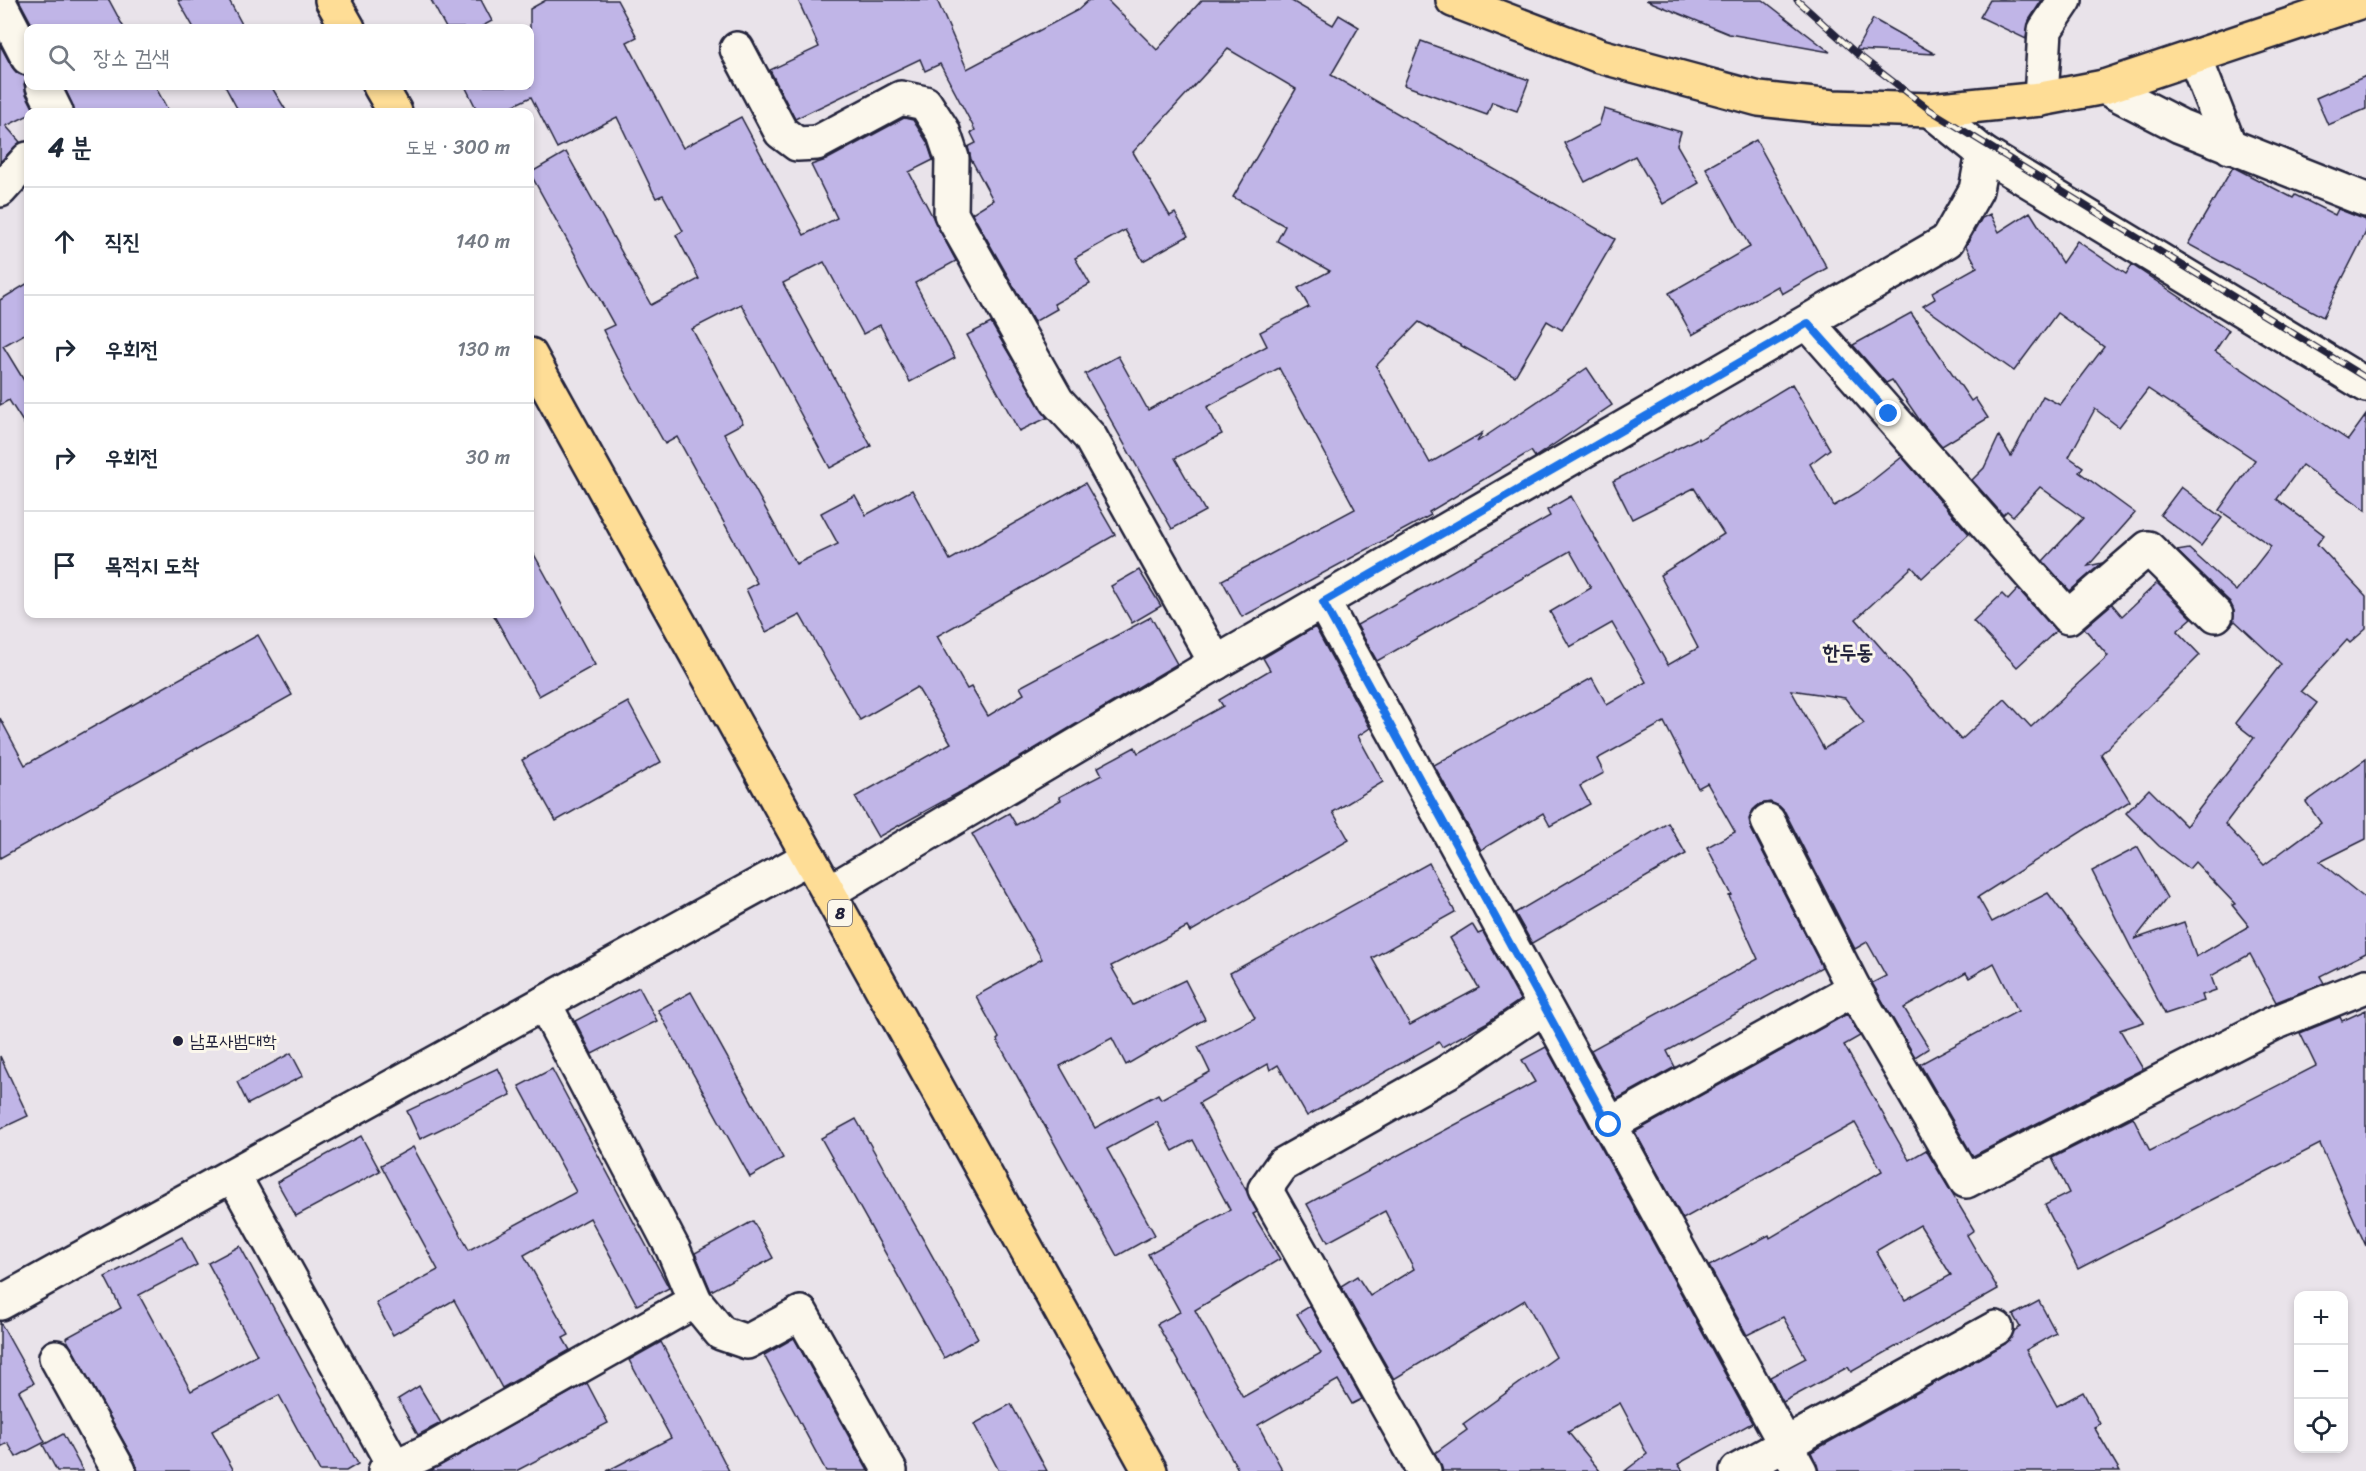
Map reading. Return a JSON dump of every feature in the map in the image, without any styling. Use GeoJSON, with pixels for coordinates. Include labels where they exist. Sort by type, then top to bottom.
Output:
{"type":"FeatureCollection","features":[{"type":"Feature","properties":{"kind":"main road"},"geometry":{"type":"LineString","coordinates":[[332,0],[346,24]]}},
{"type":"Feature","properties":{"kind":"main road"},"geometry":{"type":"LineString","coordinates":[[1453,0],[1600,56],[1759,99],[1833,107],[1930,110],[2041,99],[2104,87],[2195,58],[2328,5],[2365,0]]}},
{"type":"Feature","properties":{"kind":"main road"},"geometry":{"type":"LineString","coordinates":[[382,90],[393,108]]}},
{"type":"Feature","properties":{"kind":"main road","name":"8"},"geometry":{"type":"LineString","coordinates":[[534,361],[1150,1471]]}},
{"type":"Feature","properties":{"kind":"street"},"geometry":{"type":"LineString","coordinates":[[2041,99],[2045,30],[2065,0]]}},
{"type":"Feature","properties":{"kind":"street"},"geometry":{"type":"LineString","coordinates":[[0,4],[24,50]]}},
{"type":"Feature","properties":{"kind":"street"},"geometry":{"type":"LineString","coordinates":[[737,49],[781,132],[797,144],[816,143],[901,98],[925,103],[943,131],[952,158],[951,214],[1057,401],[1090,437],[1216,663]]}},
{"type":"Feature","properties":{"kind":"street"},"geometry":{"type":"LineString","coordinates":[[2195,58],[2230,147]]}},
{"type":"Feature","properties":{"kind":"street"},"geometry":{"type":"LineString","coordinates":[[2104,87],[2180,126],[2366,200]]}},
{"type":"Feature","properties":{"kind":"street"},"geometry":{"type":"LineString","coordinates":[[45,90],[54,108]]}},
{"type":"Feature","properties":{"kind":"street"},"geometry":{"type":"LineString","coordinates":[[1930,110],[1983,153],[2366,385]]}},
{"type":"Feature","properties":{"kind":"street"},"geometry":{"type":"LineString","coordinates":[[829,892],[1216,663],[1947,241],[1976,190],[1983,153]]}},
{"type":"Feature","properties":{"kind":"street"},"geometry":{"type":"LineString","coordinates":[[0,190],[24,163]]}},
{"type":"Feature","properties":{"kind":"street"},"geometry":{"type":"LineString","coordinates":[[1808,323],[2068,618],[2148,548],[2216,615]]}},
{"type":"Feature","properties":{"kind":"street"},"geometry":{"type":"LineString","coordinates":[[1323,602],[1793,1458]]}},
{"type":"Feature","properties":{"kind":"street"},"geometry":{"type":"LineString","coordinates":[[1768,821],[1854,989],[1966,1181],[2272,1024],[2366,986]]}},
{"type":"Feature","properties":{"kind":"street"},"geometry":{"type":"LineString","coordinates":[[0,1304],[809,857]]}},
{"type":"Feature","properties":{"kind":"street"},"geometry":{"type":"LineString","coordinates":[[1609,1125],[1854,989]]}},
{"type":"Feature","properties":{"kind":"street"},"geometry":{"type":"LineString","coordinates":[[544,1003],[673,1249],[695,1301],[721,1333],[747,1342],[801,1313],[890,1471]]}},
{"type":"Feature","properties":{"kind":"street"},"geometry":{"type":"LineString","coordinates":[[1424,1471],[1265,1190],[1282,1165],[1447,1072],[1544,1007]]}},
{"type":"Feature","properties":{"kind":"street"},"geometry":{"type":"LineString","coordinates":[[233,1174],[389,1469],[431,1450],[695,1301]]}},
{"type":"Feature","properties":{"kind":"street"},"geometry":{"type":"LineString","coordinates":[[1737,1471],[1793,1458],[1996,1328]]}},
{"type":"Feature","properties":{"kind":"street"},"geometry":{"type":"LineString","coordinates":[[56,1357],[119,1471]]}},
{"type":"Feature","properties":{"kind":"building"},"geometry":{"type":"Polygon","coordinates":[[[19,0],[109,0],[122,24],[32,24],[19,0]]]}},
{"type":"Feature","properties":{"kind":"building"},"geometry":{"type":"Polygon","coordinates":[[[178,0],[229,0],[242,24],[192,24],[178,0]]]}},
{"type":"Feature","properties":{"kind":"building"},"geometry":{"type":"Polygon","coordinates":[[[431,0],[481,0],[492,21],[486,24],[444,24],[431,0]]]}},
{"type":"Feature","properties":{"kind":"building"},"geometry":{"type":"Polygon","coordinates":[[[546,0],[617,0],[637,37],[627,42],[683,148],[741,117],[804,235],[837,218],[811,165],[826,160],[904,118],[913,120],[927,142],[933,160],[909,172],[956,261],[915,283],[955,358],[910,382],[880,325],[863,334],[824,262],[783,283],[871,446],[830,468],[741,304],[692,329],[743,423],[724,433],[796,564],[838,544],[821,513],[855,495],[866,515],[912,490],[950,560],[1085,483],[1115,535],[937,636],[967,689],[971,687],[988,716],[1024,694],[1020,687],[1151,617],[1177,664],[975,784],[878,837],[855,797],[951,743],[917,687],[860,720],[800,615],[766,632],[746,589],[757,583],[677,437],[665,444],[626,375],[603,330],[614,325],[534,180],[534,171],[566,152],[651,305],[699,279],[676,235],[683,231],[663,195],[656,198],[617,117],[557,148],[531,97],[508,108],[476,108],[467,90],[534,90],[534,24],[530,24],[530,9],[546,0]]]}},
{"type":"Feature","properties":{"kind":"building"},"geometry":{"type":"Polygon","coordinates":[[[798,0],[937,0],[967,69],[1078,10],[1089,0],[1107,0],[1157,50],[1202,0],[1290,0],[1333,25],[1339,15],[1359,27],[1331,75],[1615,239],[1562,330],[1547,321],[1515,376],[1419,322],[1376,366],[1430,463],[1482,433],[1477,442],[1587,368],[1612,405],[1535,457],[1531,451],[1429,512],[1431,515],[1242,617],[1222,580],[1355,509],[1279,368],[1207,407],[1222,434],[1175,458],[1205,511],[1172,529],[1085,374],[1118,356],[1148,410],[1267,346],[1260,332],[1309,307],[1298,288],[1330,271],[1277,241],[1285,226],[1233,197],[1296,89],[1228,49],[1133,152],[1170,216],[1175,213],[1188,236],[1143,261],[1125,230],[1075,258],[1090,284],[1054,304],[1057,309],[1034,322],[972,213],[993,200],[971,159],[968,147],[976,143],[971,133],[975,130],[940,64],[925,71],[920,59],[795,119],[770,70],[819,47],[798,0]]]}},
{"type":"Feature","properties":{"kind":"building"},"geometry":{"type":"Polygon","coordinates":[[[1646,0],[1763,0],[1830,52],[1729,34],[1646,0]]]}},
{"type":"Feature","properties":{"kind":"building"},"geometry":{"type":"Polygon","coordinates":[[[1990,0],[2042,0],[2029,20],[2026,39],[1980,17],[1990,0]]]}},
{"type":"Feature","properties":{"kind":"building"},"geometry":{"type":"Polygon","coordinates":[[[1873,19],[1935,54],[1856,50],[1873,19]]]}},
{"type":"Feature","properties":{"kind":"building"},"geometry":{"type":"Polygon","coordinates":[[[1421,41],[1529,80],[1517,111],[1492,102],[1487,115],[1404,85],[1421,41]]]}},
{"type":"Feature","properties":{"kind":"building"},"geometry":{"type":"Polygon","coordinates":[[[0,45],[12,67],[17,73],[24,76],[24,90],[33,108],[24,108],[24,117],[6,126],[20,142],[0,162],[0,45]]]}},
{"type":"Feature","properties":{"kind":"building"},"geometry":{"type":"Polygon","coordinates":[[[2366,76],[2366,109],[2328,125],[2316,98],[2366,76]]]}},
{"type":"Feature","properties":{"kind":"building"},"geometry":{"type":"Polygon","coordinates":[[[66,90],[157,90],[167,108],[73,108],[66,90]]]}},
{"type":"Feature","properties":{"kind":"building"},"geometry":{"type":"Polygon","coordinates":[[[227,90],[273,90],[285,108],[237,108],[227,90]]]}},
{"type":"Feature","properties":{"kind":"building"},"geometry":{"type":"Polygon","coordinates":[[[1604,109],[1681,132],[1677,145],[1699,183],[1663,204],[1635,156],[1585,182],[1564,143],[1599,125],[1604,109]]]}},
{"type":"Feature","properties":{"kind":"building"},"geometry":{"type":"Polygon","coordinates":[[[1756,140],[1827,268],[1782,294],[1778,286],[1692,335],[1669,293],[1750,247],[1706,168],[1756,140]]]}},
{"type":"Feature","properties":{"kind":"building"},"geometry":{"type":"Polygon","coordinates":[[[2233,167],[2293,198],[2295,195],[2335,215],[2338,209],[2366,220],[2366,232],[2323,317],[2188,244],[2233,167]]]}},
{"type":"Feature","properties":{"kind":"building"},"geometry":{"type":"Polygon","coordinates":[[[2030,212],[2062,263],[2077,241],[2126,274],[2132,265],[2229,330],[2215,351],[2348,440],[2366,415],[2366,510],[2302,465],[2277,499],[2324,535],[2317,544],[2366,596],[2366,629],[2350,643],[2347,640],[2301,691],[2317,703],[2225,824],[2264,865],[2321,823],[2306,802],[2366,759],[2366,839],[2320,862],[2366,899],[2366,953],[2320,976],[2324,983],[2276,1002],[2250,954],[2211,976],[2216,990],[2202,995],[2204,1001],[2165,1014],[2092,871],[2138,847],[2167,898],[2135,939],[2184,922],[2196,957],[2249,926],[2232,905],[2235,904],[2195,862],[2189,869],[2159,846],[2126,813],[2149,789],[2186,826],[2254,738],[2235,723],[2281,664],[2235,621],[2232,624],[2234,611],[2230,602],[2177,551],[2189,549],[2236,591],[2271,546],[2219,510],[2255,460],[2148,389],[2119,427],[2095,409],[2069,457],[2083,467],[2079,472],[2135,513],[2088,566],[2102,563],[2070,591],[2043,561],[2083,518],[2040,487],[2013,516],[2007,511],[2003,515],[1972,480],[1984,468],[1999,436],[2011,456],[2043,396],[2060,405],[2104,347],[2057,313],[2014,371],[1923,306],[1935,299],[1932,292],[1977,267],[1966,246],[1982,218],[1990,214],[1999,232],[2030,212]]]}},
{"type":"Feature","properties":{"kind":"building"},"geometry":{"type":"Polygon","coordinates":[[[24,285],[24,334],[3,346],[24,380],[24,424],[9,400],[0,405],[0,300],[24,285]]]}},
{"type":"Feature","properties":{"kind":"building"},"geometry":{"type":"Polygon","coordinates":[[[1911,313],[1971,401],[1975,398],[1988,418],[1942,446],[1921,422],[1892,380],[1886,383],[1853,345],[1911,313]]]}},
{"type":"Feature","properties":{"kind":"building"},"geometry":{"type":"Polygon","coordinates":[[[991,323],[1047,418],[1019,431],[967,335],[991,323]]]}},
{"type":"Feature","properties":{"kind":"building"},"geometry":{"type":"Polygon","coordinates":[[[1792,384],[1830,449],[1810,464],[1834,506],[1858,492],[1902,457],[1969,534],[1922,578],[1912,567],[1856,619],[1961,740],[2005,699],[2031,727],[2108,656],[2084,628],[2112,604],[2122,616],[2157,583],[2192,618],[2177,631],[2200,655],[2101,754],[2130,801],[1978,897],[1992,922],[2048,893],[2144,1022],[2120,1030],[2143,1069],[1973,1156],[1920,1064],[2018,1011],[1994,963],[1969,978],[1966,973],[1904,1008],[1929,1048],[1915,1057],[1872,983],[1886,976],[1867,942],[1855,949],[1785,812],[1770,802],[1760,804],[1753,810],[1749,819],[1751,829],[1822,967],[1667,1051],[1675,1067],[1617,1099],[1591,1050],[1758,959],[1729,896],[1732,895],[1707,847],[1735,832],[1707,783],[1698,788],[1664,722],[1597,759],[1604,773],[1580,786],[1590,804],[1550,826],[1543,813],[1481,850],[1434,765],[1592,678],[1607,705],[1646,682],[1612,623],[1570,647],[1550,612],[1591,588],[1570,551],[1377,661],[1357,625],[1550,516],[1547,510],[1571,496],[1668,665],[1698,648],[1660,575],[1724,534],[1694,488],[1632,519],[1613,481],[1698,438],[1699,440],[1792,384]],[[1791,690],[1824,749],[1864,723],[1845,698],[1791,690]]]}},
{"type":"Feature","properties":{"kind":"building"},"geometry":{"type":"Polygon","coordinates":[[[2181,487],[2222,518],[2201,546],[2160,515],[2181,487]]]}},
{"type":"Feature","properties":{"kind":"building"},"geometry":{"type":"Polygon","coordinates":[[[534,554],[595,665],[539,696],[495,618],[534,618],[534,554]]]}},
{"type":"Feature","properties":{"kind":"building"},"geometry":{"type":"Polygon","coordinates":[[[1139,570],[1161,606],[1132,623],[1111,586],[1139,570]]]}},
{"type":"Feature","properties":{"kind":"building"},"geometry":{"type":"Polygon","coordinates":[[[2018,589],[2056,631],[2017,667],[1973,621],[2002,594],[2008,600],[2018,589]]]}},
{"type":"Feature","properties":{"kind":"building"},"geometry":{"type":"Polygon","coordinates":[[[1315,627],[1370,728],[1358,736],[1383,782],[1333,812],[1349,840],[1190,932],[1187,927],[1111,966],[1133,1005],[1185,980],[1205,1019],[1126,1065],[1112,1038],[1060,1066],[1095,1128],[1158,1094],[1161,1099],[1210,1072],[1198,1047],[1255,1018],[1230,973],[1429,863],[1455,912],[1372,958],[1410,1025],[1479,988],[1450,938],[1472,924],[1478,934],[1483,932],[1520,1000],[1486,1023],[1442,1047],[1439,1042],[1307,1116],[1278,1065],[1270,1070],[1268,1064],[1199,1103],[1257,1212],[1253,1214],[1280,1259],[1195,1310],[1243,1397],[1321,1353],[1297,1314],[1310,1306],[1362,1399],[1352,1404],[1338,1380],[1258,1425],[1283,1471],[1239,1471],[1157,1324],[1180,1312],[1148,1254],[1230,1210],[1193,1140],[1173,1151],[1157,1122],[1107,1149],[1155,1235],[1117,1256],[997,1040],[999,1038],[976,996],[1042,959],[972,834],[1009,813],[1016,825],[1061,800],[1059,797],[1102,775],[1098,767],[1135,747],[1138,753],[1223,706],[1219,700],[1270,670],[1263,658],[1315,627]]]}},
{"type":"Feature","properties":{"kind":"building"},"geometry":{"type":"Polygon","coordinates":[[[258,635],[292,695],[0,858],[0,718],[25,765],[258,635]]]}},
{"type":"Feature","properties":{"kind":"building"},"geometry":{"type":"Polygon","coordinates":[[[628,702],[661,762],[556,821],[522,760],[628,702]]]}},
{"type":"Feature","properties":{"kind":"building"},"geometry":{"type":"Polygon","coordinates":[[[1668,823],[1686,854],[1532,943],[1515,913],[1668,823]]]}},
{"type":"Feature","properties":{"kind":"building"},"geometry":{"type":"Polygon","coordinates":[[[639,987],[657,1021],[592,1054],[575,1021],[639,987]]]}},
{"type":"Feature","properties":{"kind":"building"},"geometry":{"type":"Polygon","coordinates":[[[691,992],[783,1158],[750,1177],[658,1010],[691,992]]]}},
{"type":"Feature","properties":{"kind":"building"},"geometry":{"type":"Polygon","coordinates":[[[2366,1010],[2366,1246],[2320,1144],[2078,1269],[2045,1205],[2069,1193],[2052,1158],[2133,1117],[2150,1151],[2316,1066],[2300,1033],[2340,1017],[2342,1021],[2366,1010]]]}},
{"type":"Feature","properties":{"kind":"building"},"geometry":{"type":"Polygon","coordinates":[[[1847,1014],[1860,1036],[1844,1045],[1909,1160],[1926,1150],[1974,1230],[1967,1235],[1998,1289],[1851,1372],[1848,1367],[1783,1402],[1770,1377],[1806,1358],[1783,1317],[1747,1335],[1709,1266],[1769,1235],[1770,1238],[1882,1171],[1855,1123],[1683,1219],[1635,1132],[1847,1014]],[[1920,1225],[1876,1251],[1905,1300],[1951,1275],[1920,1225]]]}},
{"type":"Feature","properties":{"kind":"building"},"geometry":{"type":"Polygon","coordinates":[[[1546,1047],[1752,1423],[1678,1464],[1683,1471],[1625,1471],[1647,1454],[1620,1403],[1568,1432],[1600,1471],[1443,1471],[1435,1453],[1467,1430],[1463,1424],[1556,1357],[1525,1300],[1394,1379],[1341,1286],[1357,1276],[1370,1296],[1414,1269],[1385,1211],[1328,1242],[1307,1204],[1535,1082],[1522,1060],[1546,1047]]]}},
{"type":"Feature","properties":{"kind":"building"},"geometry":{"type":"Polygon","coordinates":[[[291,1053],[303,1076],[248,1104],[237,1082],[291,1053]]]}},
{"type":"Feature","properties":{"kind":"building"},"geometry":{"type":"Polygon","coordinates":[[[0,1056],[28,1116],[0,1129],[0,1056]]]}},
{"type":"Feature","properties":{"kind":"building"},"geometry":{"type":"Polygon","coordinates":[[[498,1068],[511,1095],[420,1139],[407,1111],[498,1068]]]}},
{"type":"Feature","properties":{"kind":"building"},"geometry":{"type":"Polygon","coordinates":[[[552,1069],[669,1288],[637,1305],[590,1218],[524,1255],[569,1335],[563,1338],[570,1350],[502,1388],[454,1300],[393,1335],[376,1303],[438,1270],[381,1165],[413,1147],[469,1250],[576,1192],[519,1086],[552,1069]]]}},
{"type":"Feature","properties":{"kind":"building"},"geometry":{"type":"Polygon","coordinates":[[[856,1119],[978,1338],[944,1358],[821,1138],[856,1119]]]}},
{"type":"Feature","properties":{"kind":"building"},"geometry":{"type":"Polygon","coordinates":[[[361,1136],[380,1171],[296,1216],[277,1182],[361,1136]]]}},
{"type":"Feature","properties":{"kind":"building"},"geometry":{"type":"Polygon","coordinates":[[[753,1221],[773,1258],[711,1291],[695,1253],[753,1221]]]}},
{"type":"Feature","properties":{"kind":"building"},"geometry":{"type":"Polygon","coordinates":[[[182,1237],[197,1265],[139,1295],[191,1391],[257,1355],[208,1263],[240,1246],[358,1464],[346,1471],[320,1471],[279,1395],[212,1431],[234,1471],[138,1471],[66,1338],[121,1308],[105,1277],[182,1237]]]}},
{"type":"Feature","properties":{"kind":"building"},"geometry":{"type":"Polygon","coordinates":[[[2039,1301],[2056,1333],[2026,1350],[2057,1406],[2083,1392],[2100,1424],[2094,1427],[2120,1471],[1819,1471],[1811,1452],[2005,1344],[2014,1331],[2020,1327],[2013,1315],[2039,1301]]]}},
{"type":"Feature","properties":{"kind":"building"},"geometry":{"type":"Polygon","coordinates":[[[0,1322],[34,1383],[19,1391],[45,1442],[16,1457],[8,1443],[0,1447],[0,1322]]]}},
{"type":"Feature","properties":{"kind":"building"},"geometry":{"type":"Polygon","coordinates":[[[794,1338],[868,1471],[826,1471],[764,1355],[794,1338]]]}},
{"type":"Feature","properties":{"kind":"building"},"geometry":{"type":"Polygon","coordinates":[[[661,1342],[729,1471],[607,1471],[671,1438],[629,1360],[661,1342]]]}},
{"type":"Feature","properties":{"kind":"building"},"geometry":{"type":"Polygon","coordinates":[[[587,1383],[608,1423],[516,1471],[430,1471],[587,1383]]]}},
{"type":"Feature","properties":{"kind":"building"},"geometry":{"type":"Polygon","coordinates":[[[419,1386],[441,1423],[418,1435],[398,1399],[419,1386]]]}},
{"type":"Feature","properties":{"kind":"building"},"geometry":{"type":"Polygon","coordinates":[[[1011,1404],[1047,1471],[999,1471],[974,1424],[1011,1404]]]}},
{"type":"Feature","properties":{"kind":"building"},"geometry":{"type":"Polygon","coordinates":[[[63,1434],[83,1471],[57,1471],[43,1445],[63,1434]]]}},
{"type":"Feature","properties":{"kind":"railway"},"geometry":{"type":"LineString","coordinates":[[1797,0],[1856,53],[1930,110],[2366,378]]}},
{"type":"Feature","properties":{"kind":"place","name":"남포사범대학"},"geometry":{"type":"Point","coordinates":[178,1041]}},
{"type":"Feature","properties":{"kind":"district","name":"한두동"},"geometry":{"type":"Point","coordinates":[1848,652]}},
{"type":"Feature","properties":{"kind":"route"},"geometry":{"type":"LineString","coordinates":[[1609,1125],[1323,602],[1808,323],[1889,414]]}}]}
